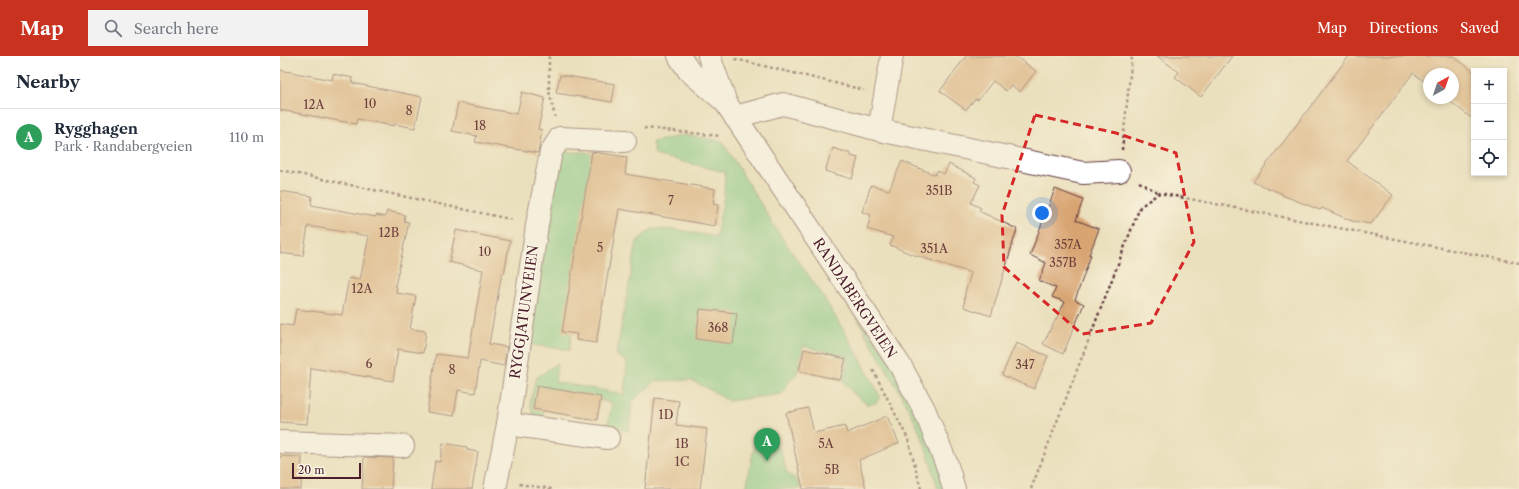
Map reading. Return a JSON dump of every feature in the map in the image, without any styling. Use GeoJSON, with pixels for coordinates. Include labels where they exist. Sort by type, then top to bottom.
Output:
{"type":"FeatureCollection","features":[{"type":"Feature","properties":{"kind":"main road","name":"RANDABERGVEIEN"},"geometry":{"type":"LineString","coordinates":[[679,56],[689,70],[730,110],[901,367],[924,409],[947,465],[954,489]]}},
{"type":"Feature","properties":{"kind":"main road","name":"RANDABERGVEIEN"},"geometry":{"type":"LineString","coordinates":[[709,56],[730,110]]}},
{"type":"Feature","properties":{"kind":"main road"},"geometry":{"type":"LineString","coordinates":[[879,130],[892,56]]}},
{"type":"Feature","properties":{"kind":"main road"},"geometry":{"type":"LineString","coordinates":[[730,110],[783,104],[879,130],[1083,173],[1119,171]]}},
{"type":"Feature","properties":{"kind":"main road"},"geometry":{"type":"LineString","coordinates":[[560,138],[625,142]]}},
{"type":"Feature","properties":{"kind":"main road","name":"RYGGJATUNVEIEN"},"geometry":{"type":"LineString","coordinates":[[496,485],[508,424],[537,225],[551,152],[560,138]]}},
{"type":"Feature","properties":{"kind":"main road"},"geometry":{"type":"LineString","coordinates":[[508,424],[608,438]]}},
{"type":"Feature","properties":{"kind":"main road"},"geometry":{"type":"LineString","coordinates":[[280,442],[403,446]]}},
{"type":"Feature","properties":{"kind":"path"},"geometry":{"type":"LineString","coordinates":[[550,56],[548,91],[560,138]]}},
{"type":"Feature","properties":{"kind":"path"},"geometry":{"type":"LineString","coordinates":[[1119,171],[1132,56]]}},
{"type":"Feature","properties":{"kind":"path"},"geometry":{"type":"LineString","coordinates":[[733,59],[886,96]]}},
{"type":"Feature","properties":{"kind":"path"},"geometry":{"type":"LineString","coordinates":[[625,142],[646,128],[725,137]]}},
{"type":"Feature","properties":{"kind":"path"},"geometry":{"type":"LineString","coordinates":[[280,170],[537,225]]}},
{"type":"Feature","properties":{"kind":"path"},"geometry":{"type":"LineString","coordinates":[[1031,489],[1140,207],[1159,193],[1519,263]]}},
{"type":"Feature","properties":{"kind":"path"},"geometry":{"type":"LineString","coordinates":[[873,368],[908,439],[921,489]]}},
{"type":"Feature","properties":{"kind":"path"},"geometry":{"type":"LineString","coordinates":[[496,485],[552,489]]}},
{"type":"Feature","properties":{"kind":"highlighted area"},"geometry":{"type":"Polygon","coordinates":[[[1035,115],[1116,133],[1176,153],[1194,242],[1151,323],[1082,334],[1004,267],[1002,215],[1035,115]]]}},
{"type":"Feature","properties":{"kind":"green space"},"geometry":{"type":"Polygon","coordinates":[[[685,135],[722,141],[780,235],[821,293],[859,356],[880,396],[877,402],[868,405],[854,394],[843,381],[848,357],[803,346],[797,373],[788,383],[782,394],[729,401],[690,380],[655,381],[632,402],[629,431],[607,428],[612,403],[549,390],[542,419],[534,418],[530,403],[536,378],[557,363],[555,382],[624,394],[627,362],[616,355],[637,241],[652,229],[680,230],[716,237],[724,196],[725,172],[655,155],[652,142],[685,135]]]}},
{"type":"Feature","properties":{"kind":"green space"},"geometry":{"type":"Polygon","coordinates":[[[551,152],[585,152],[603,158],[569,350],[519,343],[551,152]]]}},
{"type":"Feature","properties":{"kind":"green space"},"geometry":{"type":"Polygon","coordinates":[[[856,316],[898,370],[952,489],[938,489],[927,451],[918,428],[904,399],[856,316]]]}},
{"type":"Feature","properties":{"kind":"green space"},"geometry":{"type":"Polygon","coordinates":[[[766,435],[780,449],[787,473],[797,480],[801,489],[746,489],[755,442],[766,435]]]}},
{"type":"Feature","properties":{"kind":"building"},"geometry":{"type":"Polygon","coordinates":[[[966,56],[1015,56],[1036,71],[1020,92],[1011,85],[1006,91],[993,81],[978,100],[975,99],[966,110],[940,91],[966,56]]]}},
{"type":"Feature","properties":{"kind":"building"},"geometry":{"type":"Polygon","coordinates":[[[1157,56],[1232,56],[1201,97],[1175,77],[1179,72],[1157,56]]]}},
{"type":"Feature","properties":{"kind":"building"},"geometry":{"type":"Polygon","coordinates":[[[1349,56],[1453,56],[1471,70],[1471,118],[1454,104],[1459,104],[1459,68],[1423,68],[1423,80],[1413,73],[1347,161],[1393,195],[1371,224],[1352,221],[1322,208],[1320,210],[1253,182],[1349,56]]]}},
{"type":"Feature","properties":{"kind":"building"},"geometry":{"type":"Polygon","coordinates":[[[280,70],[332,80],[333,74],[353,78],[352,83],[422,97],[415,128],[394,124],[394,126],[357,119],[356,124],[280,110],[280,70]]]}},
{"type":"Feature","properties":{"kind":"building"},"geometry":{"type":"Polygon","coordinates":[[[560,75],[615,84],[612,102],[556,93],[560,75]]]}},
{"type":"Feature","properties":{"kind":"building"},"geometry":{"type":"Polygon","coordinates":[[[522,92],[545,98],[538,129],[542,130],[538,153],[475,142],[477,136],[452,131],[458,103],[517,114],[522,92]]]}},
{"type":"Feature","properties":{"kind":"building"},"geometry":{"type":"Polygon","coordinates":[[[833,148],[858,158],[852,179],[825,171],[833,148]]]}},
{"type":"Feature","properties":{"kind":"building"},"geometry":{"type":"Polygon","coordinates":[[[592,152],[627,157],[625,174],[715,189],[713,204],[718,205],[715,226],[619,209],[596,343],[576,340],[577,334],[562,332],[592,152]]]}},
{"type":"Feature","properties":{"kind":"building"},"geometry":{"type":"Polygon","coordinates":[[[902,161],[935,175],[937,171],[944,174],[949,164],[976,178],[974,182],[980,185],[971,203],[981,208],[979,211],[1017,229],[991,316],[964,307],[965,293],[971,273],[911,254],[890,245],[893,237],[867,229],[871,215],[862,212],[871,185],[889,190],[902,161]]]}},
{"type":"Feature","properties":{"kind":"building"},"geometry":{"type":"Polygon","coordinates":[[[1055,189],[1083,200],[1076,220],[1099,229],[1075,300],[1084,304],[1063,354],[1043,344],[1065,302],[1052,297],[1056,288],[1039,281],[1046,263],[1030,255],[1055,189]]]}},
{"type":"Feature","properties":{"kind":"building"},"geometry":{"type":"Polygon","coordinates":[[[280,191],[312,196],[311,205],[376,217],[376,215],[385,217],[387,211],[405,215],[404,221],[409,222],[395,286],[397,287],[396,293],[416,296],[410,329],[426,331],[423,353],[398,349],[393,381],[311,368],[307,424],[280,422],[280,324],[293,326],[296,309],[342,315],[349,278],[360,280],[369,236],[308,226],[303,256],[280,253],[280,191]]]}},
{"type":"Feature","properties":{"kind":"building"},"geometry":{"type":"Polygon","coordinates":[[[456,230],[510,241],[504,274],[502,273],[489,344],[507,347],[504,366],[480,361],[475,393],[458,390],[454,416],[427,412],[436,354],[468,358],[483,270],[449,262],[456,230]]]}},
{"type":"Feature","properties":{"kind":"building"},"geometry":{"type":"Polygon","coordinates":[[[700,309],[737,313],[733,344],[696,339],[700,309]]]}},
{"type":"Feature","properties":{"kind":"building"},"geometry":{"type":"Polygon","coordinates":[[[1016,343],[1048,356],[1034,389],[1002,375],[1016,343]]]}},
{"type":"Feature","properties":{"kind":"building"},"geometry":{"type":"Polygon","coordinates":[[[804,349],[846,359],[840,380],[799,371],[804,349]]]}},
{"type":"Feature","properties":{"kind":"building"},"geometry":{"type":"Polygon","coordinates":[[[537,386],[601,397],[597,420],[533,409],[537,386]]]}},
{"type":"Feature","properties":{"kind":"building"},"geometry":{"type":"Polygon","coordinates":[[[655,398],[679,401],[676,425],[707,429],[700,489],[645,489],[655,398]]]}},
{"type":"Feature","properties":{"kind":"building"},"geometry":{"type":"Polygon","coordinates":[[[808,408],[814,433],[845,426],[847,433],[887,416],[899,443],[859,460],[866,489],[803,489],[786,413],[808,408]]]}},
{"type":"Feature","properties":{"kind":"building"},"geometry":{"type":"Polygon","coordinates":[[[443,443],[467,447],[467,450],[478,452],[472,489],[431,489],[435,461],[440,462],[443,443]]]}},
{"type":"Feature","properties":{"kind":"building"},"geometry":{"type":"Polygon","coordinates":[[[280,456],[302,457],[301,489],[280,489],[280,456]]]}},
{"type":"Feature","properties":{"kind":"building"},"geometry":{"type":"Polygon","coordinates":[[[364,457],[393,458],[391,489],[362,489],[364,457]]]}},
{"type":"Feature","properties":{"kind":"place","name":"Rygghagen"},"geometry":{"type":"Point","coordinates":[767,461]}}]}
